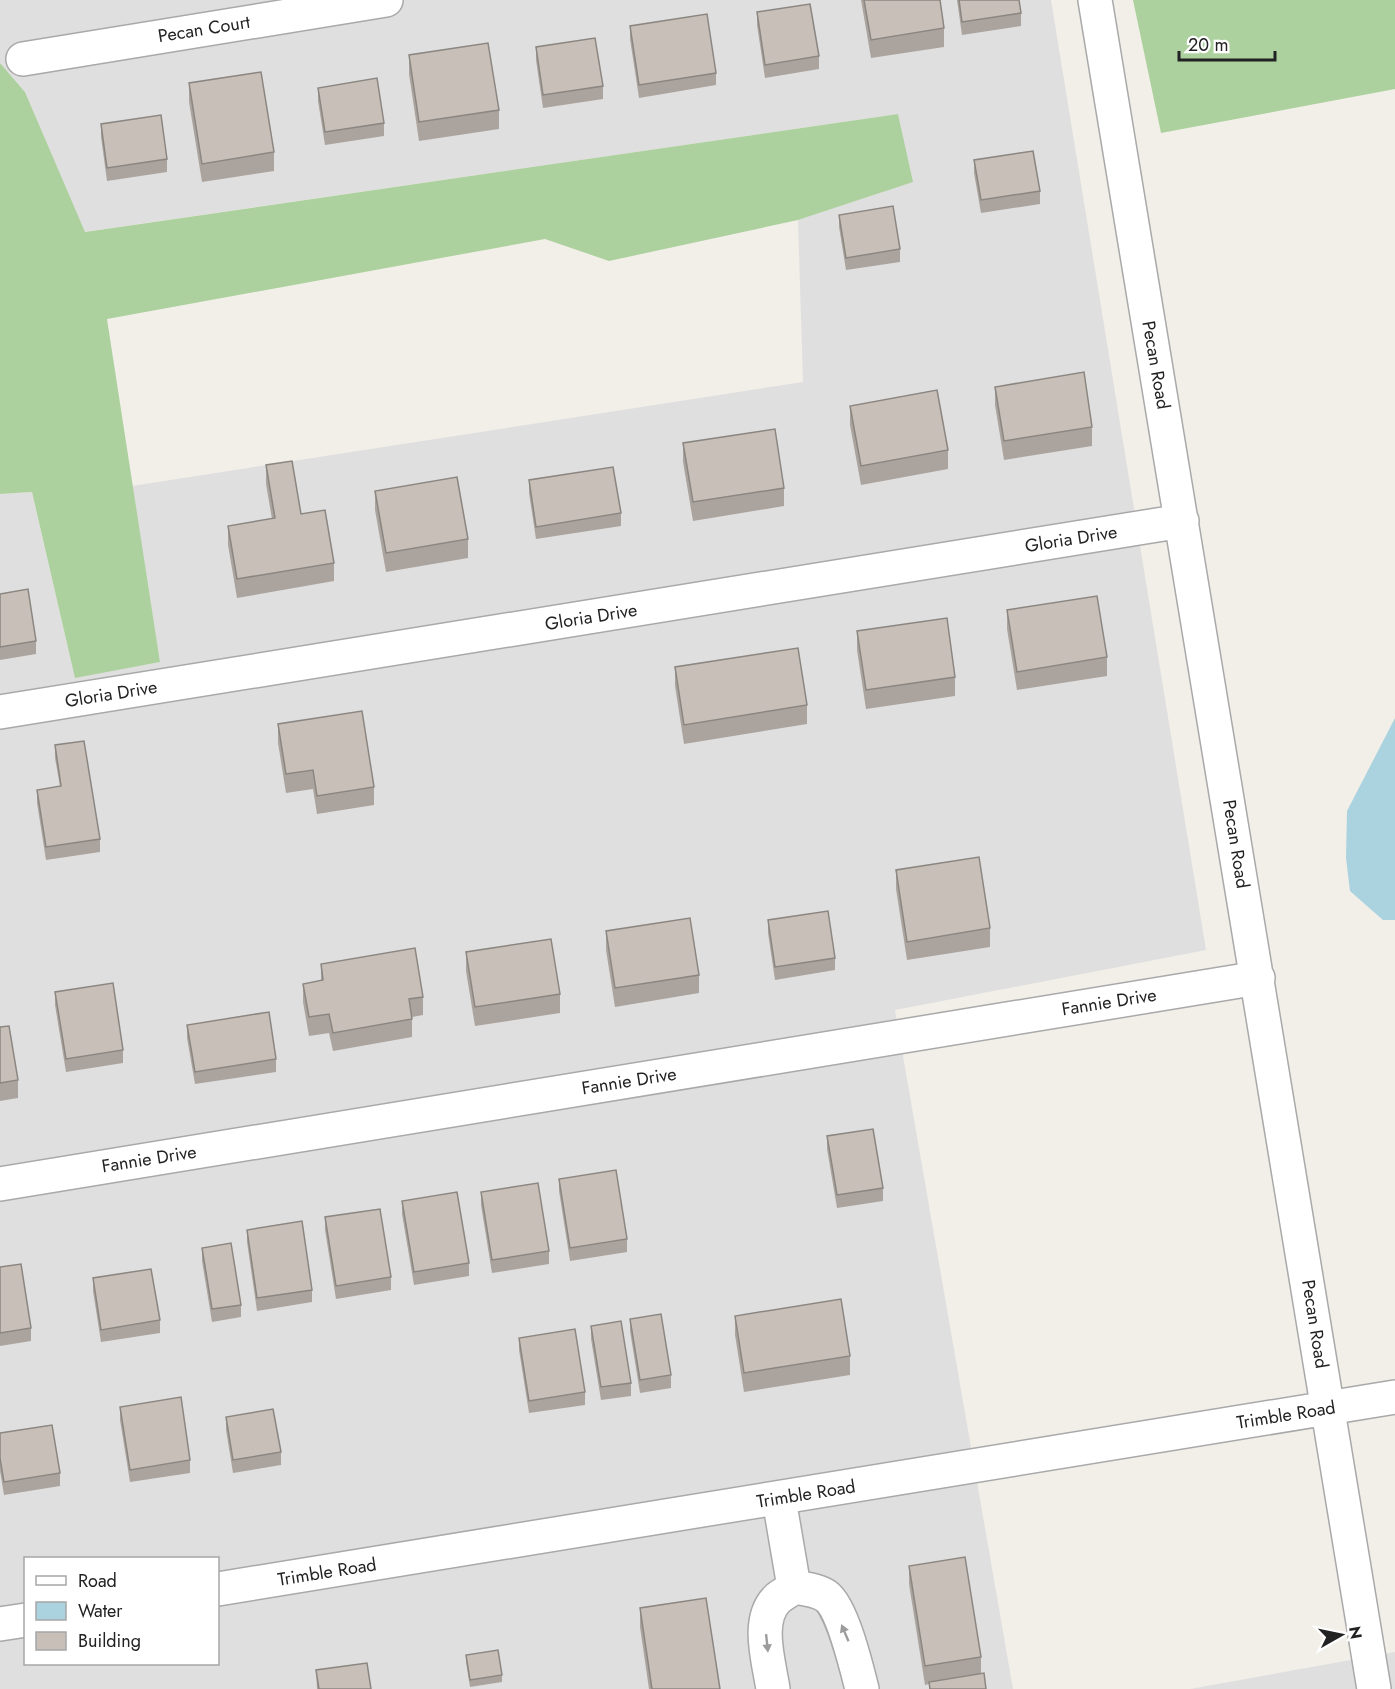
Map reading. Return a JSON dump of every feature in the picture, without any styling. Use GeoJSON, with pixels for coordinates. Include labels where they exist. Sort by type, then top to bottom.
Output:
{"type":"FeatureCollection","features":[{"type":"Feature","properties":{"kind":"street","name":"Pecan Court"},"geometry":{"type":"LineString","coordinates":[[23,59],[386,0]]}},
{"type":"Feature","properties":{"kind":"street","name":"Pecan Road"},"geometry":{"type":"LineString","coordinates":[[1095,0],[1374,1689]]}},
{"type":"Feature","properties":{"kind":"street","name":"Gloria Drive"},"geometry":{"type":"LineString","coordinates":[[0,712],[1182,521]]}},
{"type":"Feature","properties":{"kind":"street","name":"Fannie Drive"},"geometry":{"type":"LineString","coordinates":[[0,1184],[1258,978]]}},
{"type":"Feature","properties":{"kind":"street","name":"Trimble Road"},"geometry":{"type":"LineString","coordinates":[[219,1589],[779,1499],[1395,1396]]}},
{"type":"Feature","properties":{"kind":"street"},"geometry":{"type":"LineString","coordinates":[[779,1499],[794,1587]]}},
{"type":"Feature","properties":{"kind":"street"},"geometry":{"type":"LineString","coordinates":[[773,1689],[765,1636],[768,1614],[777,1599],[794,1587],[815,1591],[828,1598],[834,1606],[851,1647],[862,1689]]}},
{"type":"Feature","properties":{"kind":"street"},"geometry":{"type":"LineString","coordinates":[[0,1624],[24,1620]]}},
{"type":"Feature","properties":{"kind":"shaded area"},"geometry":{"type":"Polygon","coordinates":[[[0,0],[1051,0],[1206,950],[895,1010],[1013,1689],[0,1689],[0,494],[32,492],[75,677],[160,662],[132,486],[803,382],[798,220],[912,182],[898,114],[84,232],[25,92],[0,63],[0,0]]]}},
{"type":"Feature","properties":{"kind":"shaded area"},"geometry":{"type":"Polygon","coordinates":[[[1395,1652],[1395,1689],[1190,1689],[1395,1652]]]}},
{"type":"Feature","properties":{"kind":"green space"},"geometry":{"type":"Polygon","coordinates":[[[1133,0],[1395,0],[1395,89],[1161,133],[1133,0]]]}},
{"type":"Feature","properties":{"kind":"green space"},"geometry":{"type":"Polygon","coordinates":[[[0,63],[25,92],[85,232],[898,114],[913,182],[798,220],[609,261],[545,239],[107,319],[160,662],[75,678],[32,492],[0,494],[0,63]]]}},
{"type":"Feature","properties":{"kind":"water"},"geometry":{"type":"Polygon","coordinates":[[[1395,718],[1395,920],[1383,920],[1350,891],[1346,858],[1347,811],[1395,718]]]}},
{"type":"Feature","properties":{"kind":"building"},"geometry":{"type":"Polygon","coordinates":[[[864,0],[940,0],[944,28],[871,40],[864,0]]]}},
{"type":"Feature","properties":{"kind":"building"},"geometry":{"type":"Polygon","coordinates":[[[959,0],[1019,0],[1021,13],[962,22],[959,0]]]}},
{"type":"Feature","properties":{"kind":"building"},"geometry":{"type":"Polygon","coordinates":[[[810,4],[819,56],[765,65],[757,12],[810,4]]]}},
{"type":"Feature","properties":{"kind":"building"},"geometry":{"type":"Polygon","coordinates":[[[707,14],[716,73],[639,85],[630,26],[707,14]]]}},
{"type":"Feature","properties":{"kind":"building"},"geometry":{"type":"Polygon","coordinates":[[[595,38],[603,86],[543,95],[536,47],[595,38]]]}},
{"type":"Feature","properties":{"kind":"building"},"geometry":{"type":"Polygon","coordinates":[[[488,43],[499,110],[419,122],[409,55],[488,43]]]}},
{"type":"Feature","properties":{"kind":"building"},"geometry":{"type":"Polygon","coordinates":[[[261,72],[274,152],[202,164],[189,83],[261,72]]]}},
{"type":"Feature","properties":{"kind":"building"},"geometry":{"type":"Polygon","coordinates":[[[377,78],[384,123],[325,132],[318,88],[377,78]]]}},
{"type":"Feature","properties":{"kind":"building"},"geometry":{"type":"Polygon","coordinates":[[[161,115],[167,159],[107,168],[101,124],[161,115]]]}},
{"type":"Feature","properties":{"kind":"building"},"geometry":{"type":"Polygon","coordinates":[[[1033,151],[1040,191],[981,200],[974,160],[1033,151]]]}},
{"type":"Feature","properties":{"kind":"building"},"geometry":{"type":"Polygon","coordinates":[[[893,206],[900,249],[846,258],[839,215],[893,206]]]}},
{"type":"Feature","properties":{"kind":"building"},"geometry":{"type":"Polygon","coordinates":[[[1084,372],[1092,427],[1004,441],[995,387],[1084,372]]]}},
{"type":"Feature","properties":{"kind":"building"},"geometry":{"type":"Polygon","coordinates":[[[937,390],[948,450],[861,466],[850,406],[937,390]]]}},
{"type":"Feature","properties":{"kind":"building"},"geometry":{"type":"Polygon","coordinates":[[[775,429],[784,488],[693,502],[683,443],[775,429]]]}},
{"type":"Feature","properties":{"kind":"building"},"geometry":{"type":"Polygon","coordinates":[[[292,461],[301,514],[325,510],[334,563],[237,579],[228,526],[275,518],[266,465],[292,461]]]}},
{"type":"Feature","properties":{"kind":"building"},"geometry":{"type":"Polygon","coordinates":[[[613,467],[621,513],[536,527],[529,480],[613,467]]]}},
{"type":"Feature","properties":{"kind":"building"},"geometry":{"type":"Polygon","coordinates":[[[457,477],[468,539],[386,553],[375,491],[457,477]]]}},
{"type":"Feature","properties":{"kind":"building"},"geometry":{"type":"Polygon","coordinates":[[[28,589],[36,641],[0,647],[0,594],[28,589]]]}},
{"type":"Feature","properties":{"kind":"building"},"geometry":{"type":"Polygon","coordinates":[[[1097,596],[1107,657],[1017,672],[1007,610],[1097,596]]]}},
{"type":"Feature","properties":{"kind":"building"},"geometry":{"type":"Polygon","coordinates":[[[947,618],[955,677],[866,690],[857,631],[947,618]]]}},
{"type":"Feature","properties":{"kind":"building"},"geometry":{"type":"Polygon","coordinates":[[[798,648],[807,705],[684,725],[675,667],[798,648]]]}},
{"type":"Feature","properties":{"kind":"building"},"geometry":{"type":"Polygon","coordinates":[[[362,711],[374,787],[317,796],[313,770],[286,774],[278,724],[362,711]]]}},
{"type":"Feature","properties":{"kind":"building"},"geometry":{"type":"Polygon","coordinates":[[[84,741],[100,839],[46,847],[37,790],[61,786],[55,745],[84,741]]]}},
{"type":"Feature","properties":{"kind":"building"},"geometry":{"type":"Polygon","coordinates":[[[979,857],[990,928],[907,942],[896,870],[979,857]]]}},
{"type":"Feature","properties":{"kind":"building"},"geometry":{"type":"Polygon","coordinates":[[[828,911],[835,958],[775,967],[768,920],[828,911]]]}},
{"type":"Feature","properties":{"kind":"building"},"geometry":{"type":"Polygon","coordinates":[[[690,918],[699,975],[615,988],[606,931],[690,918]]]}},
{"type":"Feature","properties":{"kind":"building"},"geometry":{"type":"Polygon","coordinates":[[[551,939],[560,994],[475,1007],[466,952],[551,939]]]}},
{"type":"Feature","properties":{"kind":"building"},"geometry":{"type":"Polygon","coordinates":[[[415,948],[423,997],[409,999],[412,1019],[333,1033],[329,1014],[309,1017],[303,984],[323,980],[321,964],[415,948]]]}},
{"type":"Feature","properties":{"kind":"building"},"geometry":{"type":"Polygon","coordinates":[[[113,983],[123,1050],[66,1059],[55,992],[113,983]]]}},
{"type":"Feature","properties":{"kind":"building"},"geometry":{"type":"Polygon","coordinates":[[[269,1012],[276,1059],[195,1072],[187,1025],[269,1012]]]}},
{"type":"Feature","properties":{"kind":"building"},"geometry":{"type":"Polygon","coordinates":[[[9,1026],[18,1080],[0,1083],[0,1027],[9,1026]]]}},
{"type":"Feature","properties":{"kind":"building"},"geometry":{"type":"Polygon","coordinates":[[[873,1129],[883,1188],[837,1195],[827,1136],[873,1129]]]}},
{"type":"Feature","properties":{"kind":"building"},"geometry":{"type":"Polygon","coordinates":[[[616,1170],[627,1239],[570,1248],[559,1179],[616,1170]]]}},
{"type":"Feature","properties":{"kind":"building"},"geometry":{"type":"Polygon","coordinates":[[[538,1183],[549,1251],[492,1260],[481,1192],[538,1183]]]}},
{"type":"Feature","properties":{"kind":"building"},"geometry":{"type":"Polygon","coordinates":[[[457,1192],[469,1263],[414,1272],[402,1201],[457,1192]]]}},
{"type":"Feature","properties":{"kind":"building"},"geometry":{"type":"Polygon","coordinates":[[[380,1209],[391,1277],[336,1286],[325,1217],[380,1209]]]}},
{"type":"Feature","properties":{"kind":"building"},"geometry":{"type":"Polygon","coordinates":[[[302,1221],[312,1290],[257,1298],[247,1230],[302,1221]]]}},
{"type":"Feature","properties":{"kind":"building"},"geometry":{"type":"Polygon","coordinates":[[[231,1243],[241,1305],[212,1309],[202,1248],[231,1243]]]}},
{"type":"Feature","properties":{"kind":"building"},"geometry":{"type":"Polygon","coordinates":[[[21,1264],[31,1328],[0,1333],[0,1267],[21,1264]]]}},
{"type":"Feature","properties":{"kind":"building"},"geometry":{"type":"Polygon","coordinates":[[[151,1269],[160,1320],[101,1330],[93,1278],[151,1269]]]}},
{"type":"Feature","properties":{"kind":"building"},"geometry":{"type":"Polygon","coordinates":[[[841,1299],[850,1356],[744,1373],[735,1316],[841,1299]]]}},
{"type":"Feature","properties":{"kind":"building"},"geometry":{"type":"Polygon","coordinates":[[[661,1314],[671,1375],[640,1380],[630,1319],[661,1314]]]}},
{"type":"Feature","properties":{"kind":"building"},"geometry":{"type":"Polygon","coordinates":[[[621,1321],[631,1383],[601,1387],[591,1326],[621,1321]]]}},
{"type":"Feature","properties":{"kind":"building"},"geometry":{"type":"Polygon","coordinates":[[[575,1329],[585,1392],[529,1401],[519,1338],[575,1329]]]}},
{"type":"Feature","properties":{"kind":"building"},"geometry":{"type":"Polygon","coordinates":[[[181,1397],[190,1460],[130,1470],[120,1407],[181,1397]]]}},
{"type":"Feature","properties":{"kind":"building"},"geometry":{"type":"Polygon","coordinates":[[[273,1409],[281,1452],[233,1460],[226,1417],[273,1409]]]}},
{"type":"Feature","properties":{"kind":"building"},"geometry":{"type":"Polygon","coordinates":[[[52,1425],[60,1473],[4,1482],[0,1458],[0,1433],[52,1425]]]}},
{"type":"Feature","properties":{"kind":"building"},"geometry":{"type":"Polygon","coordinates":[[[965,1557],[981,1657],[925,1666],[909,1566],[965,1557]]]}},
{"type":"Feature","properties":{"kind":"building"},"geometry":{"type":"Polygon","coordinates":[[[706,1598],[720,1689],[652,1689],[640,1608],[706,1598]]]}},
{"type":"Feature","properties":{"kind":"building"},"geometry":{"type":"Polygon","coordinates":[[[498,1650],[502,1675],[470,1680],[466,1655],[498,1650]]]}},
{"type":"Feature","properties":{"kind":"building"},"geometry":{"type":"Polygon","coordinates":[[[367,1663],[371,1689],[319,1689],[316,1670],[367,1663]]]}},
{"type":"Feature","properties":{"kind":"building"},"geometry":{"type":"Polygon","coordinates":[[[984,1673],[986,1689],[930,1689],[929,1682],[984,1673]]]}}]}
